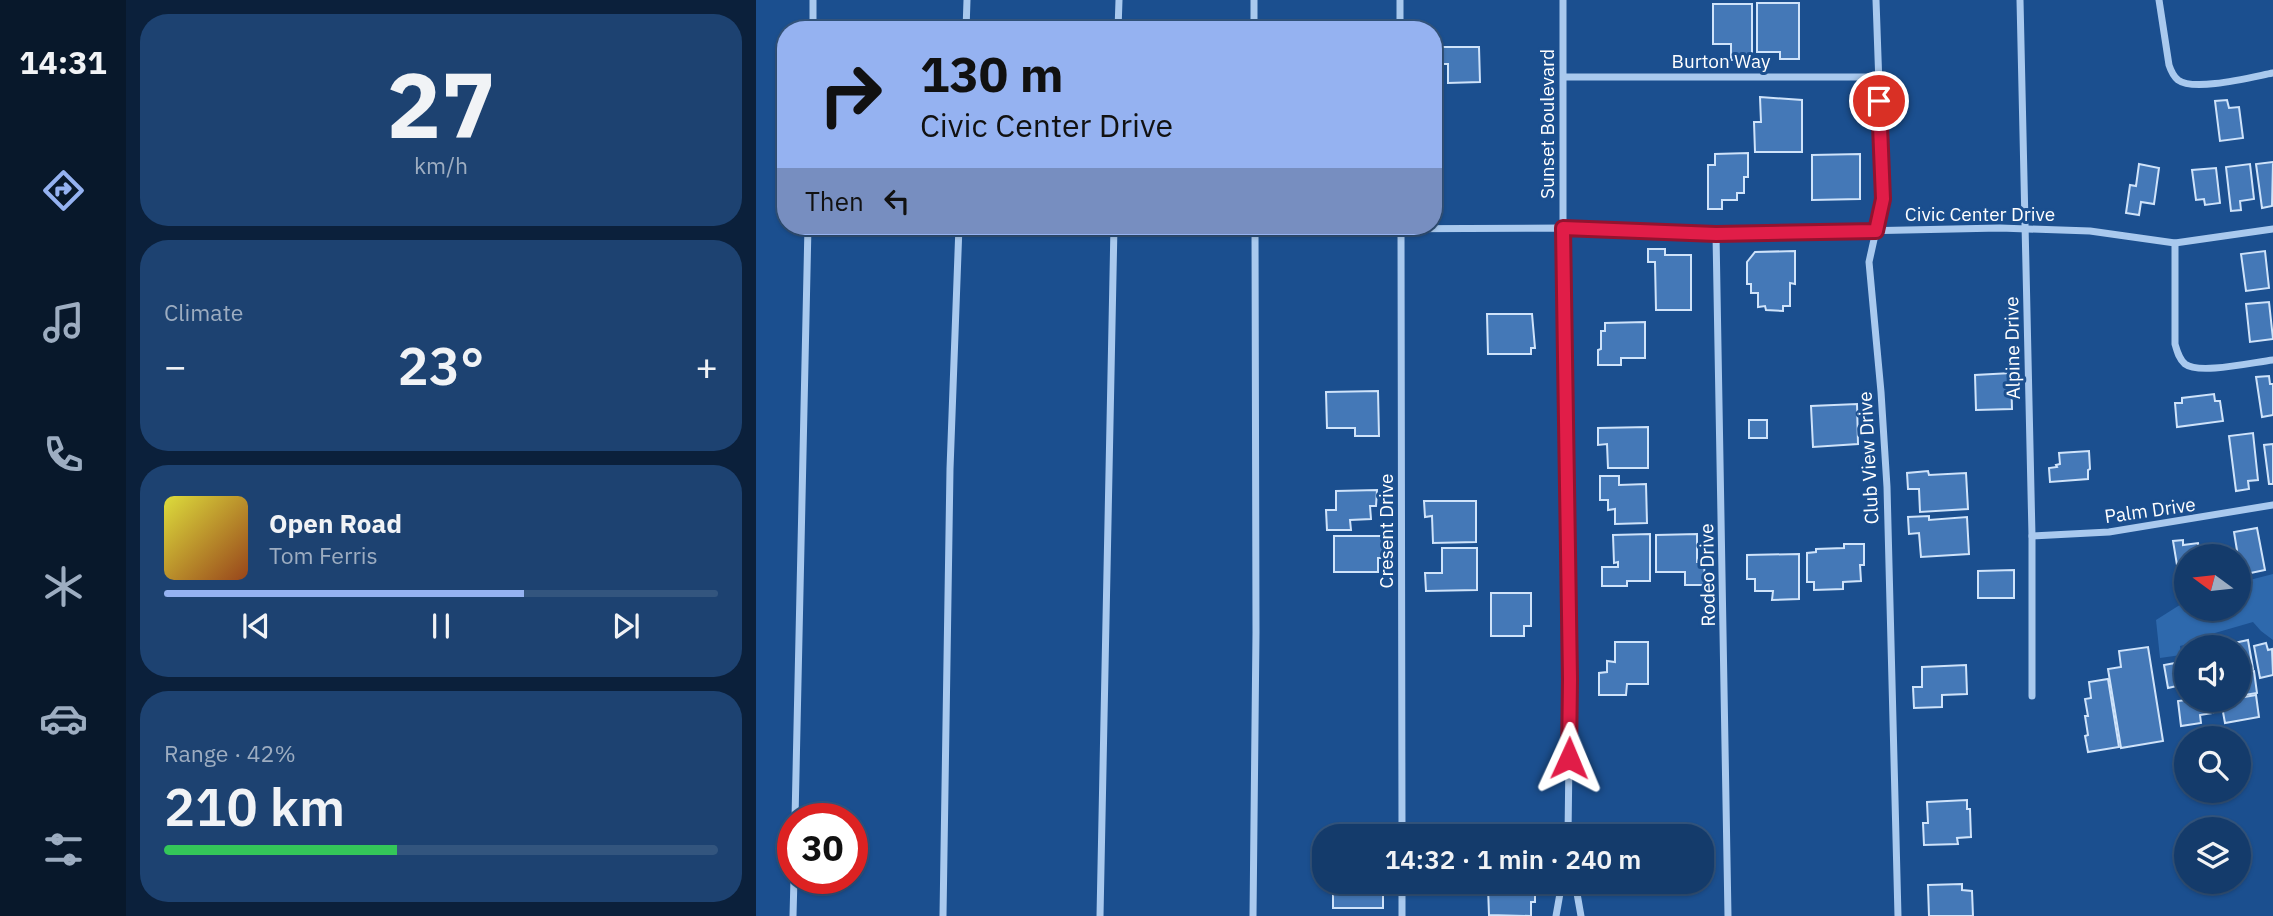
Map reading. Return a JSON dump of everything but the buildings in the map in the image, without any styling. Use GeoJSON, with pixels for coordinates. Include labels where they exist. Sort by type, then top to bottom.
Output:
{"type":"FeatureCollection","features":[{"type":"Feature","properties":{"kind":"street"},"geometry":{"type":"LineString","coordinates":[[813,0],[813,21]]}},
{"type":"Feature","properties":{"kind":"street"},"geometry":{"type":"LineString","coordinates":[[966,21],[967,0]]}},
{"type":"Feature","properties":{"kind":"street"},"geometry":{"type":"LineString","coordinates":[[1118,21],[1119,0]]}},
{"type":"Feature","properties":{"kind":"street"},"geometry":{"type":"LineString","coordinates":[[1254,0],[1254,21]]}},
{"type":"Feature","properties":{"kind":"street"},"geometry":{"type":"LineString","coordinates":[[1400,0],[1400,21]]}},
{"type":"Feature","properties":{"kind":"street","name":"Sunset Boulevard"},"geometry":{"type":"LineString","coordinates":[[1563,0],[1563,228],[1570,679],[1568,824]]}},
{"type":"Feature","properties":{"kind":"street","name":"Club View Drive"},"geometry":{"type":"LineString","coordinates":[[1876,0],[1883,199],[1869,262],[1887,487],[1898,916]]}},
{"type":"Feature","properties":{"kind":"street","name":"Alpine Drive"},"geometry":{"type":"LineString","coordinates":[[2020,0],[2032,536],[2032,696]]}},
{"type":"Feature","properties":{"kind":"street"},"geometry":{"type":"LineString","coordinates":[[2159,0],[2169,65],[2178,81],[2199,85],[2273,73]]}},
{"type":"Feature","properties":{"kind":"street","name":"Burton Way"},"geometry":{"type":"LineString","coordinates":[[1564,77],[1878,77]]}},
{"type":"Feature","properties":{"kind":"street","name":"Civic Center Drive"},"geometry":{"type":"LineString","coordinates":[[1442,227],[1716,234],[2025,228],[2090,231],[2175,243],[2273,229]]}},
{"type":"Feature","properties":{"kind":"street","name":"Rodeo Drive"},"geometry":{"type":"LineString","coordinates":[[1716,234],[1728,916]]}},
{"type":"Feature","properties":{"kind":"street"},"geometry":{"type":"LineString","coordinates":[[796,803],[808,235]]}},
{"type":"Feature","properties":{"kind":"street"},"geometry":{"type":"LineString","coordinates":[[943,916],[950,483],[959,235]]}},
{"type":"Feature","properties":{"kind":"street"},"geometry":{"type":"LineString","coordinates":[[1100,916],[1114,235]]}},
{"type":"Feature","properties":{"kind":"street"},"geometry":{"type":"LineString","coordinates":[[1253,916],[1256,632],[1255,235]]}},
{"type":"Feature","properties":{"kind":"street","name":"Cresent Drive"},"geometry":{"type":"LineString","coordinates":[[1401,235],[1402,824]]}},
{"type":"Feature","properties":{"kind":"street"},"geometry":{"type":"LineString","coordinates":[[2175,243],[2175,344],[2185,364],[2206,369],[2273,360]]}},
{"type":"Feature","properties":{"kind":"street","name":"Palm Drive"},"geometry":{"type":"LineString","coordinates":[[2032,536],[2109,532],[2273,505]]}},
{"type":"Feature","properties":{"kind":"street"},"geometry":{"type":"LineString","coordinates":[[793,916],[794,894]]}},
{"type":"Feature","properties":{"kind":"street"},"geometry":{"type":"LineString","coordinates":[[1402,894],[1402,916]]}},
{"type":"Feature","properties":{"kind":"street"},"geometry":{"type":"LineString","coordinates":[[1556,916],[1560,894]]}},
{"type":"Feature","properties":{"kind":"street"},"geometry":{"type":"LineString","coordinates":[[1577,894],[1581,916]]}},
{"type":"Feature","properties":{"kind":"shaded area"},"geometry":{"type":"Polygon","coordinates":[[[2273,574],[2273,640],[2253,622],[2208,635],[2174,635],[2174,656],[2160,658],[2156,620],[2174,609],[2174,621],[2251,621],[2251,580],[2273,574]]]}},
{"type":"Feature","properties":{"kind":"route"},"geometry":{"type":"LineString","coordinates":[[1569,758],[1563,228],[1716,234],[1876,231],[1883,199],[1879,101]]}}]}
